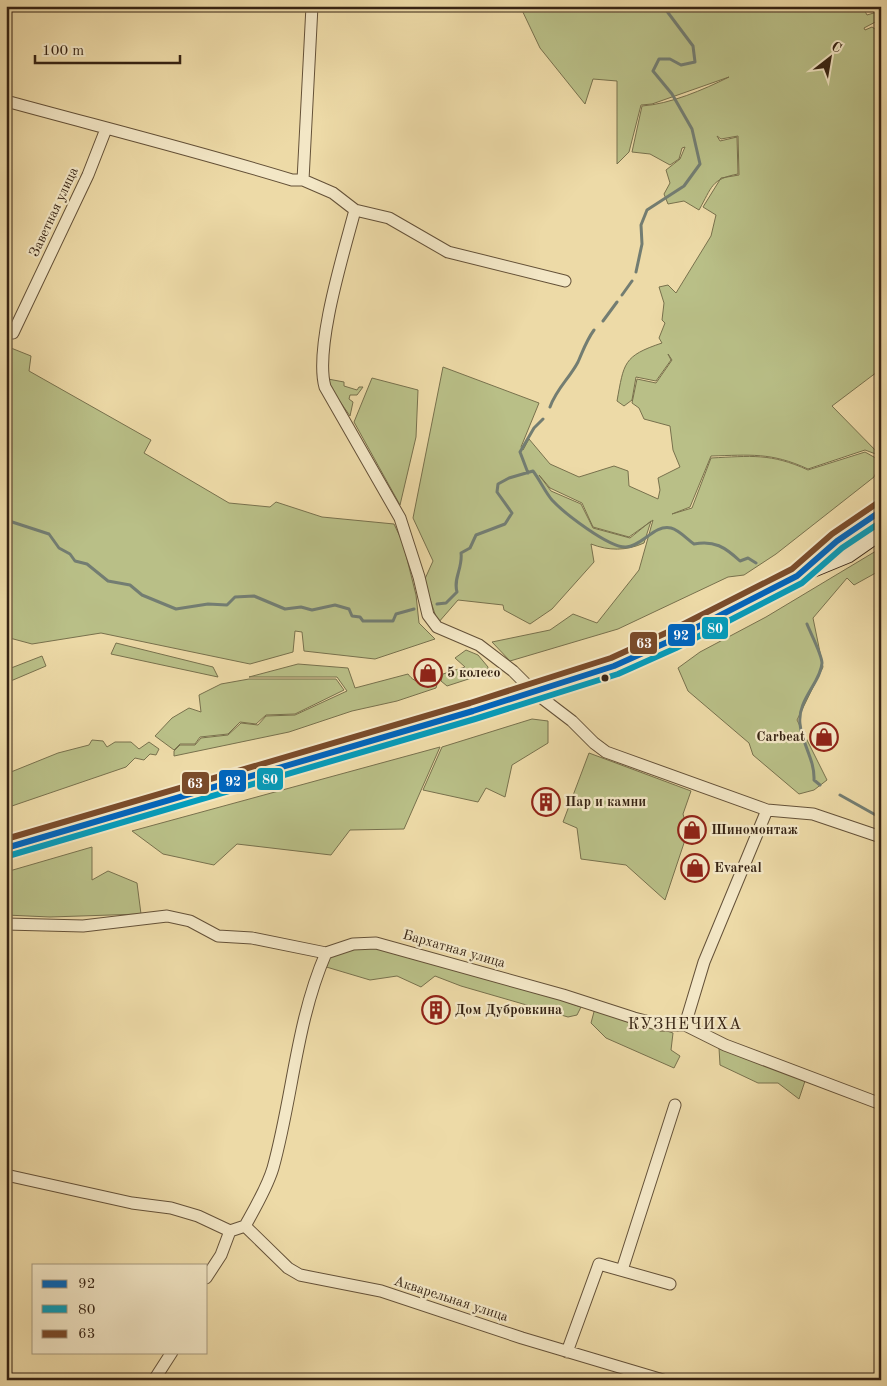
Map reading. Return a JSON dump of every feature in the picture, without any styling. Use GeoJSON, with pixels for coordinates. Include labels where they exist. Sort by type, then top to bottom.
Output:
{"type":"FeatureCollection","features":[{"type":"Feature","properties":{"kind":"main road"},"geometry":{"type":"LineString","coordinates":[[797,576],[837,541],[881,510]]}},
{"type":"Feature","properties":{"kind":"main road"},"geometry":{"type":"LineString","coordinates":[[6,848],[534,692],[630,658],[690,631],[797,576],[848,555],[881,532]]}},
{"type":"Feature","properties":{"kind":"street"},"geometry":{"type":"LineString","coordinates":[[302,180],[312,6]]}},
{"type":"Feature","properties":{"kind":"street"},"geometry":{"type":"LineString","coordinates":[[6,101],[106,129],[184,148],[292,180],[302,180],[333,193],[355,210],[389,218],[448,252],[565,281]]}},
{"type":"Feature","properties":{"kind":"street","name":"Заветная улица"},"geometry":{"type":"LineString","coordinates":[[13,333],[88,175],[106,129]]}},
{"type":"Feature","properties":{"kind":"street"},"geometry":{"type":"LineString","coordinates":[[355,210],[333,295],[324,344],[322,379],[400,518],[414,559],[428,614],[437,627],[478,645],[513,671],[534,692],[572,721],[606,752],[767,810],[813,814],[881,837]]}},
{"type":"Feature","properties":{"kind":"street"},"geometry":{"type":"LineString","coordinates":[[686,1025],[704,962],[767,810]]}},
{"type":"Feature","properties":{"kind":"street","name":"Бархатная улица"},"geometry":{"type":"LineString","coordinates":[[6,924],[84,926],[167,916],[178,917],[218,936],[252,938],[326,953],[353,944],[376,943],[563,995],[634,1018],[661,1025],[686,1025],[725,1045],[881,1104]]}},
{"type":"Feature","properties":{"kind":"street"},"geometry":{"type":"LineString","coordinates":[[6,1175],[132,1203],[171,1208],[198,1216],[230,1231],[245,1226],[273,1169],[302,1025],[317,974],[326,953]]}},
{"type":"Feature","properties":{"kind":"street"},"geometry":{"type":"LineString","coordinates":[[622,1270],[675,1105]]}},
{"type":"Feature","properties":{"kind":"street","name":"Акварельная улица"},"geometry":{"type":"LineString","coordinates":[[245,1226],[251,1234],[293,1272],[380,1291],[568,1352],[663,1380]]}},
{"type":"Feature","properties":{"kind":"street"},"geometry":{"type":"LineString","coordinates":[[208,1275],[221,1255],[230,1231]]}},
{"type":"Feature","properties":{"kind":"street"},"geometry":{"type":"LineString","coordinates":[[568,1352],[599,1264],[670,1284]]}},
{"type":"Feature","properties":{"kind":"street"},"geometry":{"type":"LineString","coordinates":[[154,1380],[171,1354]]}},
{"type":"Feature","properties":{"kind":"green space"},"geometry":{"type":"Polygon","coordinates":[[[520,6],[862,6],[867,15],[877,12],[881,13],[881,19],[864,28],[865,30],[872,27],[881,33],[881,369],[832,406],[881,456],[865,450],[808,469],[771,457],[749,455],[711,456],[690,507],[672,514],[692,508],[711,458],[750,456],[772,458],[808,470],[865,452],[881,461],[874,477],[776,554],[744,575],[728,577],[618,629],[510,661],[492,642],[550,630],[573,614],[597,623],[639,570],[653,520],[644,543],[637,546],[618,549],[604,548],[591,544],[594,562],[552,609],[530,624],[504,610],[503,605],[458,600],[438,623],[424,581],[433,561],[413,518],[443,367],[539,403],[521,447],[523,450],[529,439],[550,464],[579,477],[614,466],[628,471],[629,486],[658,499],[660,490],[658,478],[680,467],[673,450],[670,426],[644,419],[639,408],[632,403],[637,379],[656,383],[672,360],[668,354],[671,360],[656,381],[636,377],[632,400],[624,406],[617,401],[619,388],[624,369],[632,357],[662,343],[659,338],[665,323],[662,320],[664,303],[659,287],[668,285],[676,293],[711,236],[716,215],[703,207],[720,180],[713,185],[699,210],[684,201],[668,204],[664,194],[670,183],[666,170],[680,159],[685,147],[682,148],[679,159],[670,165],[650,154],[632,152],[642,106],[653,105],[686,96],[729,77],[652,104],[641,105],[629,152],[617,164],[617,81],[593,79],[585,104],[540,48],[520,6]],[[717,136],[720,141],[737,137],[738,174],[726,177],[739,175],[738,136],[721,139],[717,136]],[[539,475],[551,491],[581,504],[593,528],[630,538],[647,524],[629,537],[593,527],[582,503],[550,488],[539,475]]]}},
{"type":"Feature","properties":{"kind":"green space"},"geometry":{"type":"Polygon","coordinates":[[[6,346],[31,356],[29,371],[151,440],[144,453],[229,503],[270,507],[276,502],[322,517],[394,524],[403,543],[416,595],[419,623],[435,639],[375,659],[304,651],[302,632],[295,631],[293,652],[250,664],[101,633],[32,644],[6,637],[6,346]]]}},
{"type":"Feature","properties":{"kind":"green space"},"geometry":{"type":"Polygon","coordinates":[[[372,378],[418,390],[416,437],[400,505],[354,422],[372,378]]]}},
{"type":"Feature","properties":{"kind":"green space"},"geometry":{"type":"Polygon","coordinates":[[[328,379],[344,382],[344,386],[357,390],[359,387],[363,387],[357,395],[350,395],[349,399],[353,402],[350,416],[332,390],[328,379]]]}},
{"type":"Feature","properties":{"kind":"green space"},"geometry":{"type":"Polygon","coordinates":[[[881,548],[881,570],[854,585],[847,578],[813,618],[823,667],[797,720],[827,780],[814,790],[799,794],[753,755],[749,743],[688,691],[678,668],[700,652],[766,617],[881,548]]]}},
{"type":"Feature","properties":{"kind":"green space"},"geometry":{"type":"Polygon","coordinates":[[[116,643],[213,667],[218,677],[111,654],[116,643]]]}},
{"type":"Feature","properties":{"kind":"green space"},"geometry":{"type":"Polygon","coordinates":[[[466,650],[478,655],[488,667],[487,673],[447,686],[441,681],[443,674],[465,667],[455,658],[466,650]]]}},
{"type":"Feature","properties":{"kind":"green space"},"geometry":{"type":"Polygon","coordinates":[[[42,656],[46,666],[6,683],[6,670],[42,656]]]}},
{"type":"Feature","properties":{"kind":"green space"},"geometry":{"type":"Polygon","coordinates":[[[298,664],[348,668],[355,688],[408,674],[417,681],[424,682],[435,679],[438,681],[436,688],[397,701],[352,711],[289,732],[174,756],[174,751],[180,745],[195,745],[201,738],[228,735],[241,723],[258,725],[266,716],[295,715],[347,691],[337,677],[249,677],[298,664]]]}},
{"type":"Feature","properties":{"kind":"green space"},"geometry":{"type":"Polygon","coordinates":[[[249,679],[336,679],[344,690],[295,714],[266,715],[256,724],[240,722],[228,734],[200,737],[195,744],[180,744],[174,750],[155,736],[172,718],[189,708],[201,712],[199,695],[221,684],[249,679]]]}},
{"type":"Feature","properties":{"kind":"green space"},"geometry":{"type":"Polygon","coordinates":[[[532,719],[548,721],[548,743],[512,765],[505,797],[486,788],[478,802],[423,790],[442,747],[532,719]]]}},
{"type":"Feature","properties":{"kind":"green space"},"geometry":{"type":"Polygon","coordinates":[[[92,740],[103,741],[107,747],[115,742],[131,742],[139,749],[149,742],[159,749],[156,755],[150,754],[144,760],[135,758],[126,767],[6,808],[6,774],[58,753],[89,745],[92,740]]]}},
{"type":"Feature","properties":{"kind":"green space"},"geometry":{"type":"Polygon","coordinates":[[[440,747],[404,829],[350,830],[331,855],[237,844],[214,865],[163,854],[132,831],[440,747]]]}},
{"type":"Feature","properties":{"kind":"green space"},"geometry":{"type":"Polygon","coordinates":[[[589,753],[691,791],[683,814],[688,831],[665,900],[626,865],[581,859],[577,828],[563,822],[589,753]]]}},
{"type":"Feature","properties":{"kind":"green space"},"geometry":{"type":"Polygon","coordinates":[[[92,847],[92,880],[108,871],[137,883],[141,914],[50,917],[6,915],[6,872],[92,847]]]}},
{"type":"Feature","properties":{"kind":"green space"},"geometry":{"type":"Polygon","coordinates":[[[359,946],[379,947],[518,985],[581,1007],[577,1015],[568,1017],[461,986],[435,976],[421,987],[397,976],[370,980],[323,966],[330,955],[359,946]]]}},
{"type":"Feature","properties":{"kind":"green space"},"geometry":{"type":"Polygon","coordinates":[[[595,1008],[673,1033],[671,1050],[680,1056],[674,1068],[606,1038],[591,1023],[595,1008]]]}},
{"type":"Feature","properties":{"kind":"green space"},"geometry":{"type":"Polygon","coordinates":[[[719,1048],[806,1078],[799,1099],[778,1083],[758,1083],[720,1065],[719,1048]]]}},
{"type":"Feature","properties":{"kind":"waterway"},"geometry":{"type":"LineString","coordinates":[[636,272],[642,244],[641,225],[647,210],[684,186],[700,164],[692,129],[672,94],[653,71],[659,59],[670,59],[681,65],[695,62],[693,46],[663,6]]}},
{"type":"Feature","properties":{"kind":"waterway"},"geometry":{"type":"LineString","coordinates":[[622,295],[632,281]]}},
{"type":"Feature","properties":{"kind":"waterway"},"geometry":{"type":"LineString","coordinates":[[603,321],[617,302]]}},
{"type":"Feature","properties":{"kind":"waterway"},"geometry":{"type":"LineString","coordinates":[[550,407],[556,394],[578,362],[594,330]]}},
{"type":"Feature","properties":{"kind":"waterway"},"geometry":{"type":"LineString","coordinates":[[528,473],[520,452],[534,428],[543,419]]}},
{"type":"Feature","properties":{"kind":"waterway"},"geometry":{"type":"LineString","coordinates":[[437,604],[446,603],[457,592],[456,582],[461,563],[461,553],[470,548],[476,535],[505,524],[512,513],[497,492],[498,484],[509,478],[533,471],[549,497],[558,506],[587,529],[618,546],[632,546],[659,529],[671,528],[694,544],[713,544],[724,548],[740,561],[748,558],[756,563]]}},
{"type":"Feature","properties":{"kind":"waterway"},"geometry":{"type":"LineString","coordinates":[[6,520],[49,534],[59,548],[70,554],[75,561],[87,564],[108,581],[130,585],[142,595],[176,609],[208,604],[227,605],[235,597],[254,596],[285,609],[301,607],[312,610],[335,605],[349,609],[352,616],[360,617],[363,621],[393,621],[396,614],[414,609]]}},
{"type":"Feature","properties":{"kind":"waterway"},"geometry":{"type":"LineString","coordinates":[[807,624],[822,663],[818,677],[802,707],[800,724],[813,766],[814,780],[820,785]]}},
{"type":"Feature","properties":{"kind":"waterway"},"geometry":{"type":"LineString","coordinates":[[840,795],[881,818]]}},
{"type":"Feature","properties":{"kind":"transit line","name":"63"},"geometry":{"type":"LineString","coordinates":[[6,839],[470,703],[611,658],[668,632],[792,569],[832,534],[876,504]]}},
{"type":"Feature","properties":{"kind":"transit line","name":"92"},"geometry":{"type":"LineString","coordinates":[[6,848],[473,711],[614,666],[672,640],[797,576],[837,541],[881,511]]}},
{"type":"Feature","properties":{"kind":"transit line","name":"80"},"geometry":{"type":"LineString","coordinates":[[8,856],[475,719],[618,674],[676,648],[802,583],[842,548],[881,522]]}},
{"type":"Feature","properties":{"kind":"place","name":"5 колесо"},"geometry":{"type":"Point","coordinates":[428,673]}},
{"type":"Feature","properties":{"kind":"place","name":"Carbeat"},"geometry":{"type":"Point","coordinates":[824,737]}},
{"type":"Feature","properties":{"kind":"place","name":"Пар и камни"},"geometry":{"type":"Point","coordinates":[546,802]}},
{"type":"Feature","properties":{"kind":"place","name":"Шиномонтаж"},"geometry":{"type":"Point","coordinates":[692,830]}},
{"type":"Feature","properties":{"kind":"place","name":"Evareal"},"geometry":{"type":"Point","coordinates":[695,868]}},
{"type":"Feature","properties":{"kind":"place","name":"Дом Дубровкина"},"geometry":{"type":"Point","coordinates":[436,1010]}},
{"type":"Feature","properties":{"kind":"district","name":"КУЗНЕЧИХА"},"geometry":{"type":"Point","coordinates":[685,1025]}}]}
